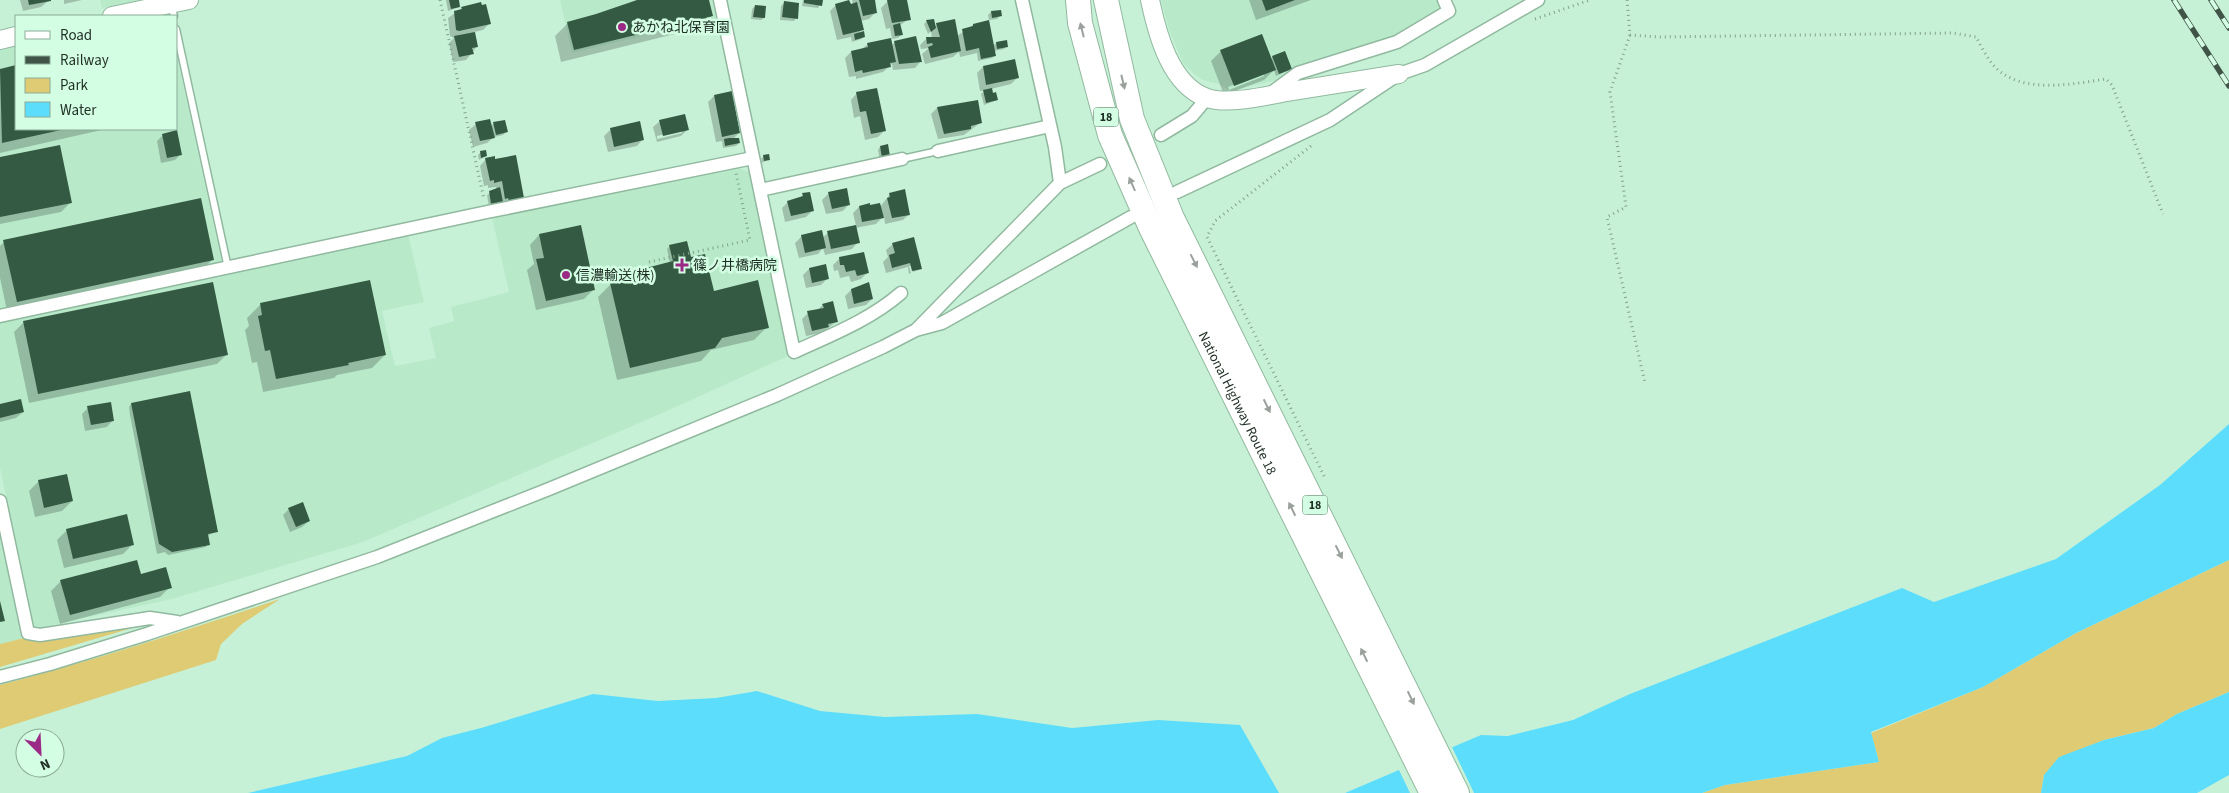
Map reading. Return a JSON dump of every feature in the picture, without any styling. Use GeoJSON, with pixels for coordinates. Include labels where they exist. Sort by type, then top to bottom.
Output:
{"type":"FeatureCollection","features":[{"type":"Feature","properties":{"kind":"highway","name":"National Highway Route 18"},"geometry":{"type":"LineString","coordinates":[[1078,0],[1080,23],[1110,136],[1141,223],[1432,793]]}},
{"type":"Feature","properties":{"kind":"highway","name":"National Highway Route 18"},"geometry":{"type":"LineString","coordinates":[[1106,0],[1132,119],[1172,218],[1237,345],[1457,793]]}},
{"type":"Feature","properties":{"kind":"street"},"geometry":{"type":"LineString","coordinates":[[122,15],[172,10],[189,0]]}},
{"type":"Feature","properties":{"kind":"street"},"geometry":{"type":"LineString","coordinates":[[720,0],[794,352],[867,317],[901,293]]}},
{"type":"Feature","properties":{"kind":"street"},"geometry":{"type":"LineString","coordinates":[[1150,0],[1165,52],[1175,70],[1189,86],[1207,98],[1237,100],[1399,74],[1425,65],[1538,0]]}},
{"type":"Feature","properties":{"kind":"street"},"geometry":{"type":"LineString","coordinates":[[1267,95],[1298,73],[1397,42],[1449,11],[1444,0]]}},
{"type":"Feature","properties":{"kind":"street"},"geometry":{"type":"LineString","coordinates":[[1023,5],[1050,126],[1060,183]]}},
{"type":"Feature","properties":{"kind":"street"},"geometry":{"type":"LineString","coordinates":[[0,40],[15,36]]}},
{"type":"Feature","properties":{"kind":"street"},"geometry":{"type":"LineString","coordinates":[[1177,192],[1330,120],[1399,74]]}},
{"type":"Feature","properties":{"kind":"street"},"geometry":{"type":"LineString","coordinates":[[1161,135],[1192,116],[1207,98]]}},
{"type":"Feature","properties":{"kind":"street"},"geometry":{"type":"LineString","coordinates":[[938,151],[1050,126]]}},
{"type":"Feature","properties":{"kind":"street"},"geometry":{"type":"LineString","coordinates":[[0,316],[487,212],[753,158]]}},
{"type":"Feature","properties":{"kind":"street"},"geometry":{"type":"LineString","coordinates":[[760,190],[902,159]]}},
{"type":"Feature","properties":{"kind":"street"},"geometry":{"type":"LineString","coordinates":[[916,330],[1060,183],[1100,164]]}},
{"type":"Feature","properties":{"kind":"street"},"geometry":{"type":"LineString","coordinates":[[0,677],[50,664],[182,622],[377,557],[549,490],[777,396],[883,348],[916,330],[942,323],[1141,223]]}},
{"type":"Feature","properties":{"kind":"street"},"geometry":{"type":"LineString","coordinates":[[0,502],[28,633],[40,636],[150,618],[182,622]]}},
{"type":"Feature","properties":{"kind":"lane"},"geometry":{"type":"LineString","coordinates":[[178,38],[228,268]]}},
{"type":"Feature","properties":{"kind":"lane"},"geometry":{"type":"LineString","coordinates":[[902,159],[938,151]]}},
{"type":"Feature","properties":{"kind":"path"},"geometry":{"type":"LineString","coordinates":[[440,0],[487,212]]}},
{"type":"Feature","properties":{"kind":"path"},"geometry":{"type":"LineString","coordinates":[[1507,18],[1534,19],[1590,0]]}},
{"type":"Feature","properties":{"kind":"path"},"geometry":{"type":"LineString","coordinates":[[1627,0],[1630,35],[1610,92],[1626,207],[1607,217],[1644,383]]}},
{"type":"Feature","properties":{"kind":"path"},"geometry":{"type":"LineString","coordinates":[[1630,35],[1660,37],[1953,33],[1976,36],[1994,67],[2017,81],[2059,86],[2106,79],[2112,85],[2163,214]]}},
{"type":"Feature","properties":{"kind":"path"},"geometry":{"type":"LineString","coordinates":[[1325,478],[1207,237],[1216,221],[1322,137],[1330,120]]}},
{"type":"Feature","properties":{"kind":"path"},"geometry":{"type":"LineString","coordinates":[[649,262],[681,257],[750,240],[734,162]]}},
{"type":"Feature","properties":{"kind":"shaded area"},"geometry":{"type":"Polygon","coordinates":[[[100,0],[141,0],[102,8],[100,0]]]}},
{"type":"Feature","properties":{"kind":"shaded area","name":"あかね北保育園"},"geometry":{"type":"Polygon","coordinates":[[[560,0],[712,0],[716,18],[572,53],[560,0]]]}},
{"type":"Feature","properties":{"kind":"shaded area"},"geometry":{"type":"Polygon","coordinates":[[[1161,0],[1438,0],[1441,8],[1396,36],[1281,79],[1231,91],[1219,84],[1203,80],[1183,63],[1169,30],[1161,0]]]}},
{"type":"Feature","properties":{"kind":"shaded area"},"geometry":{"type":"Polygon","coordinates":[[[15,46],[15,130],[178,130],[178,62],[224,272],[408,234],[424,302],[382,311],[395,366],[436,358],[429,328],[454,321],[451,307],[509,292],[492,218],[736,167],[751,173],[788,356],[658,415],[363,542],[172,599],[34,629],[0,468],[0,49],[15,46]]]}},
{"type":"Feature","properties":{"kind":"shaded area"},"geometry":{"type":"Polygon","coordinates":[[[0,519],[24,638],[0,644],[0,519]]]}},
{"type":"Feature","properties":{"kind":"green space"},"geometry":{"type":"Polygon","coordinates":[[[2229,560],[2229,692],[2177,714],[2154,728],[2104,740],[2044,775],[2041,793],[1702,793],[1725,785],[1879,762],[1871,733],[1983,687],[2076,633],[2229,560]]]}},
{"type":"Feature","properties":{"kind":"green space"},"geometry":{"type":"Polygon","coordinates":[[[280,599],[242,624],[221,644],[216,660],[0,729],[0,685],[141,644],[280,599]]]}},
{"type":"Feature","properties":{"kind":"green space"},"geometry":{"type":"Polygon","coordinates":[[[139,626],[0,667],[0,644],[24,638],[46,640],[139,626]]]}},
{"type":"Feature","properties":{"kind":"water"},"geometry":{"type":"Polygon","coordinates":[[[2229,424],[2229,560],[2076,633],[1983,687],[1871,732],[1879,762],[1725,785],[1702,793],[1345,793],[1481,735],[1508,736],[1573,720],[1630,694],[1902,588],[1934,602],[2056,559],[2160,485],[2229,424]]]}},
{"type":"Feature","properties":{"kind":"water"},"geometry":{"type":"Polygon","coordinates":[[[757,691],[820,711],[885,717],[977,714],[1072,728],[1158,720],[1240,725],[1279,793],[248,793],[407,756],[442,738],[593,694],[658,701],[716,698],[757,691]]]}},
{"type":"Feature","properties":{"kind":"water"},"geometry":{"type":"Polygon","coordinates":[[[2229,692],[2229,775],[2197,793],[2041,793],[2044,775],[2059,757],[2104,740],[2154,728],[2177,714],[2229,692]]]}},
{"type":"Feature","properties":{"kind":"pier"},"geometry":{"type":"Polygon","coordinates":[[[1451,745],[1474,793],[1410,793],[1398,768],[1451,745]]]}},
{"type":"Feature","properties":{"kind":"building"},"geometry":{"type":"Polygon","coordinates":[[[28,0],[51,0],[51,1],[29,5],[28,0]]]}},
{"type":"Feature","properties":{"kind":"building"},"geometry":{"type":"Polygon","coordinates":[[[449,0],[459,0],[460,7],[451,9],[449,0]]]}},
{"type":"Feature","properties":{"kind":"building","name":"あかね北保育園"},"geometry":{"type":"Polygon","coordinates":[[[637,0],[709,0],[713,16],[574,50],[567,22],[637,0]]]}},
{"type":"Feature","properties":{"kind":"building"},"geometry":{"type":"Polygon","coordinates":[[[804,0],[823,0],[822,6],[804,3],[804,0]]]}},
{"type":"Feature","properties":{"kind":"building"},"geometry":{"type":"Polygon","coordinates":[[[849,0],[851,4],[857,2],[864,30],[843,35],[835,4],[849,0]]]}},
{"type":"Feature","properties":{"kind":"building"},"geometry":{"type":"Polygon","coordinates":[[[859,0],[875,0],[877,13],[863,16],[859,0]]]}},
{"type":"Feature","properties":{"kind":"building"},"geometry":{"type":"Polygon","coordinates":[[[887,0],[907,0],[911,20],[892,23],[887,0]]]}},
{"type":"Feature","properties":{"kind":"building"},"geometry":{"type":"Polygon","coordinates":[[[1262,0],[1295,0],[1266,11],[1262,0]]]}},
{"type":"Feature","properties":{"kind":"building"},"geometry":{"type":"Polygon","coordinates":[[[784,1],[799,3],[798,19],[782,17],[784,1]]]}},
{"type":"Feature","properties":{"kind":"building"},"geometry":{"type":"Polygon","coordinates":[[[481,2],[482,5],[486,4],[491,24],[456,30],[454,11],[462,9],[461,7],[481,2]]]}},
{"type":"Feature","properties":{"kind":"building"},"geometry":{"type":"Polygon","coordinates":[[[755,5],[766,6],[765,18],[753,17],[755,5]]]}},
{"type":"Feature","properties":{"kind":"building"},"geometry":{"type":"Polygon","coordinates":[[[1001,10],[1002,16],[992,18],[991,11],[1001,10]]]}},
{"type":"Feature","properties":{"kind":"building"},"geometry":{"type":"Polygon","coordinates":[[[934,19],[936,28],[931,32],[926,20],[934,19]]]}},
{"type":"Feature","properties":{"kind":"building"},"geometry":{"type":"Polygon","coordinates":[[[955,19],[961,51],[931,58],[928,47],[933,45],[932,43],[927,44],[926,37],[940,37],[936,23],[955,19]]]}},
{"type":"Feature","properties":{"kind":"building"},"geometry":{"type":"Polygon","coordinates":[[[989,20],[996,56],[981,59],[979,48],[966,51],[962,29],[989,20]]]}},
{"type":"Feature","properties":{"kind":"building"},"geometry":{"type":"Polygon","coordinates":[[[900,23],[903,35],[895,36],[893,25],[900,23]]]}},
{"type":"Feature","properties":{"kind":"building"},"geometry":{"type":"Polygon","coordinates":[[[864,31],[865,37],[855,40],[854,34],[864,31]]]}},
{"type":"Feature","properties":{"kind":"building"},"geometry":{"type":"Polygon","coordinates":[[[475,32],[478,47],[472,48],[474,54],[459,57],[454,36],[475,32]]]}},
{"type":"Feature","properties":{"kind":"building"},"geometry":{"type":"Polygon","coordinates":[[[1262,34],[1276,70],[1234,86],[1220,50],[1262,34]]]}},
{"type":"Feature","properties":{"kind":"building"},"geometry":{"type":"Polygon","coordinates":[[[916,36],[922,62],[899,64],[894,41],[916,36]]]}},
{"type":"Feature","properties":{"kind":"building"},"geometry":{"type":"Polygon","coordinates":[[[891,38],[896,62],[890,63],[891,67],[863,73],[862,70],[855,72],[851,51],[868,47],[867,43],[891,38]]]}},
{"type":"Feature","properties":{"kind":"building"},"geometry":{"type":"Polygon","coordinates":[[[1007,40],[1008,47],[997,49],[996,42],[1007,40]]]}},
{"type":"Feature","properties":{"kind":"building"},"geometry":{"type":"Polygon","coordinates":[[[1285,51],[1292,69],[1279,74],[1272,56],[1285,51]]]}},
{"type":"Feature","properties":{"kind":"building"},"geometry":{"type":"Polygon","coordinates":[[[1015,59],[1019,78],[986,85],[983,66],[1015,59]]]}},
{"type":"Feature","properties":{"kind":"building"},"geometry":{"type":"Polygon","coordinates":[[[15,65],[15,130],[61,130],[2,143],[0,69],[15,65]]]}},
{"type":"Feature","properties":{"kind":"building"},"geometry":{"type":"Polygon","coordinates":[[[877,88],[886,131],[871,134],[866,111],[860,112],[856,92],[877,88]]]}},
{"type":"Feature","properties":{"kind":"building"},"geometry":{"type":"Polygon","coordinates":[[[992,88],[993,93],[996,92],[998,100],[986,103],[983,90],[992,88]]]}},
{"type":"Feature","properties":{"kind":"building"},"geometry":{"type":"Polygon","coordinates":[[[732,91],[740,133],[722,137],[714,95],[732,91]]]}},
{"type":"Feature","properties":{"kind":"building"},"geometry":{"type":"Polygon","coordinates":[[[978,100],[982,123],[971,126],[971,129],[944,134],[937,107],[978,100]]]}},
{"type":"Feature","properties":{"kind":"building"},"geometry":{"type":"Polygon","coordinates":[[[685,114],[689,130],[663,136],[659,120],[685,114]]]}},
{"type":"Feature","properties":{"kind":"building"},"geometry":{"type":"Polygon","coordinates":[[[490,119],[495,138],[480,141],[475,122],[490,119]]]}},
{"type":"Feature","properties":{"kind":"building"},"geometry":{"type":"Polygon","coordinates":[[[505,120],[508,132],[496,135],[493,122],[505,120]]]}},
{"type":"Feature","properties":{"kind":"building"},"geometry":{"type":"Polygon","coordinates":[[[640,121],[644,140],[614,147],[610,128],[640,121]]]}},
{"type":"Feature","properties":{"kind":"building"},"geometry":{"type":"Polygon","coordinates":[[[177,130],[182,155],[167,158],[162,134],[177,130]]]}},
{"type":"Feature","properties":{"kind":"building"},"geometry":{"type":"Polygon","coordinates":[[[739,138],[740,143],[725,146],[724,139],[739,138]]]}},
{"type":"Feature","properties":{"kind":"building"},"geometry":{"type":"Polygon","coordinates":[[[888,144],[890,156],[882,158],[880,146],[888,144]]]}},
{"type":"Feature","properties":{"kind":"building"},"geometry":{"type":"Polygon","coordinates":[[[60,145],[72,203],[0,217],[0,157],[60,145]]]}},
{"type":"Feature","properties":{"kind":"building"},"geometry":{"type":"Polygon","coordinates":[[[486,150],[487,156],[481,158],[480,151],[486,150]]]}},
{"type":"Feature","properties":{"kind":"building"},"geometry":{"type":"Polygon","coordinates":[[[769,154],[770,160],[764,161],[763,155],[769,154]]]}},
{"type":"Feature","properties":{"kind":"building"},"geometry":{"type":"Polygon","coordinates":[[[516,155],[524,198],[509,201],[508,198],[505,199],[502,181],[494,183],[494,180],[490,181],[485,158],[495,156],[495,159],[516,155]]]}},
{"type":"Feature","properties":{"kind":"building"},"geometry":{"type":"Polygon","coordinates":[[[500,187],[503,202],[491,204],[489,191],[500,187]]]}},
{"type":"Feature","properties":{"kind":"building"},"geometry":{"type":"Polygon","coordinates":[[[847,188],[850,205],[832,209],[828,192],[847,188]]]}},
{"type":"Feature","properties":{"kind":"building"},"geometry":{"type":"Polygon","coordinates":[[[905,189],[910,215],[892,218],[887,198],[890,197],[889,193],[905,189]]]}},
{"type":"Feature","properties":{"kind":"building"},"geometry":{"type":"Polygon","coordinates":[[[810,192],[814,211],[791,216],[787,201],[803,196],[802,193],[810,192]]]}},
{"type":"Feature","properties":{"kind":"building"},"geometry":{"type":"Polygon","coordinates":[[[201,198],[214,260],[17,302],[3,240],[201,198]]]}},
{"type":"Feature","properties":{"kind":"building"},"geometry":{"type":"Polygon","coordinates":[[[870,203],[870,205],[880,203],[884,218],[862,222],[859,206],[870,203]]]}},
{"type":"Feature","properties":{"kind":"building","name":"信濃輸送(株)"},"geometry":{"type":"Polygon","coordinates":[[[581,225],[595,290],[546,301],[536,259],[544,258],[539,234],[581,225]]]}},
{"type":"Feature","properties":{"kind":"building"},"geometry":{"type":"Polygon","coordinates":[[[856,225],[860,243],[831,249],[827,231],[856,225]]]}},
{"type":"Feature","properties":{"kind":"building"},"geometry":{"type":"Polygon","coordinates":[[[822,230],[826,248],[805,253],[801,235],[822,230]]]}},
{"type":"Feature","properties":{"kind":"building"},"geometry":{"type":"Polygon","coordinates":[[[914,237],[922,269],[912,271],[910,263],[892,268],[889,255],[895,253],[892,243],[914,237]]]}},
{"type":"Feature","properties":{"kind":"building"},"geometry":{"type":"Polygon","coordinates":[[[687,241],[691,257],[705,254],[714,291],[758,280],[769,328],[722,338],[715,348],[630,368],[610,283],[647,274],[646,268],[673,261],[669,245],[687,241]]]}},
{"type":"Feature","properties":{"kind":"building"},"geometry":{"type":"Polygon","coordinates":[[[864,252],[869,273],[857,276],[855,270],[846,272],[844,265],[840,265],[839,257],[864,252]]]}},
{"type":"Feature","properties":{"kind":"building"},"geometry":{"type":"Polygon","coordinates":[[[826,264],[829,279],[812,283],[809,268],[826,264]]]}},
{"type":"Feature","properties":{"kind":"building"},"geometry":{"type":"Polygon","coordinates":[[[370,280],[386,355],[348,363],[349,365],[276,379],[270,350],[265,351],[258,316],[262,315],[260,303],[370,280]]]}},
{"type":"Feature","properties":{"kind":"building"},"geometry":{"type":"Polygon","coordinates":[[[213,282],[228,355],[38,394],[23,321],[213,282]]]}},
{"type":"Feature","properties":{"kind":"building"},"geometry":{"type":"Polygon","coordinates":[[[869,282],[873,299],[854,304],[851,289],[869,282]]]}},
{"type":"Feature","properties":{"kind":"building"},"geometry":{"type":"Polygon","coordinates":[[[833,301],[838,322],[828,324],[829,327],[812,331],[807,311],[824,308],[822,304],[833,301]]]}},
{"type":"Feature","properties":{"kind":"building"},"geometry":{"type":"Polygon","coordinates":[[[190,391],[218,532],[208,534],[210,545],[172,552],[159,544],[131,403],[190,391]]]}},
{"type":"Feature","properties":{"kind":"building"},"geometry":{"type":"Polygon","coordinates":[[[21,399],[24,412],[0,418],[0,404],[21,399]]]}},
{"type":"Feature","properties":{"kind":"building"},"geometry":{"type":"Polygon","coordinates":[[[111,402],[114,421],[91,425],[87,406],[111,402]]]}},
{"type":"Feature","properties":{"kind":"building"},"geometry":{"type":"Polygon","coordinates":[[[67,474],[73,501],[44,508],[38,480],[67,474]]]}},
{"type":"Feature","properties":{"kind":"building"},"geometry":{"type":"Polygon","coordinates":[[[303,502],[310,521],[296,527],[288,508],[303,502]]]}},
{"type":"Feature","properties":{"kind":"building"},"geometry":{"type":"Polygon","coordinates":[[[127,514],[134,545],[73,559],[66,529],[127,514]]]}},
{"type":"Feature","properties":{"kind":"building"},"geometry":{"type":"Polygon","coordinates":[[[137,560],[141,574],[166,567],[172,588],[70,615],[60,580],[137,560]]]}},
{"type":"Feature","properties":{"kind":"building"},"geometry":{"type":"Polygon","coordinates":[[[0,601],[5,621],[0,622],[0,601]]]}},
{"type":"Feature","properties":{"kind":"railway"},"geometry":{"type":"LineString","coordinates":[[2174,0],[2229,86]]}},
{"type":"Feature","properties":{"kind":"railway"},"geometry":{"type":"LineString","coordinates":[[2211,0],[2229,28]]}},
{"type":"Feature","properties":{"kind":"place","name":"あかね北保育園"},"geometry":{"type":"Point","coordinates":[622,27]}},
{"type":"Feature","properties":{"kind":"place","name":"篠ノ井橋病院"},"geometry":{"type":"Point","coordinates":[682,265]}},
{"type":"Feature","properties":{"kind":"place","name":"信濃輸送(株)"},"geometry":{"type":"Point","coordinates":[566,275]}}]}
